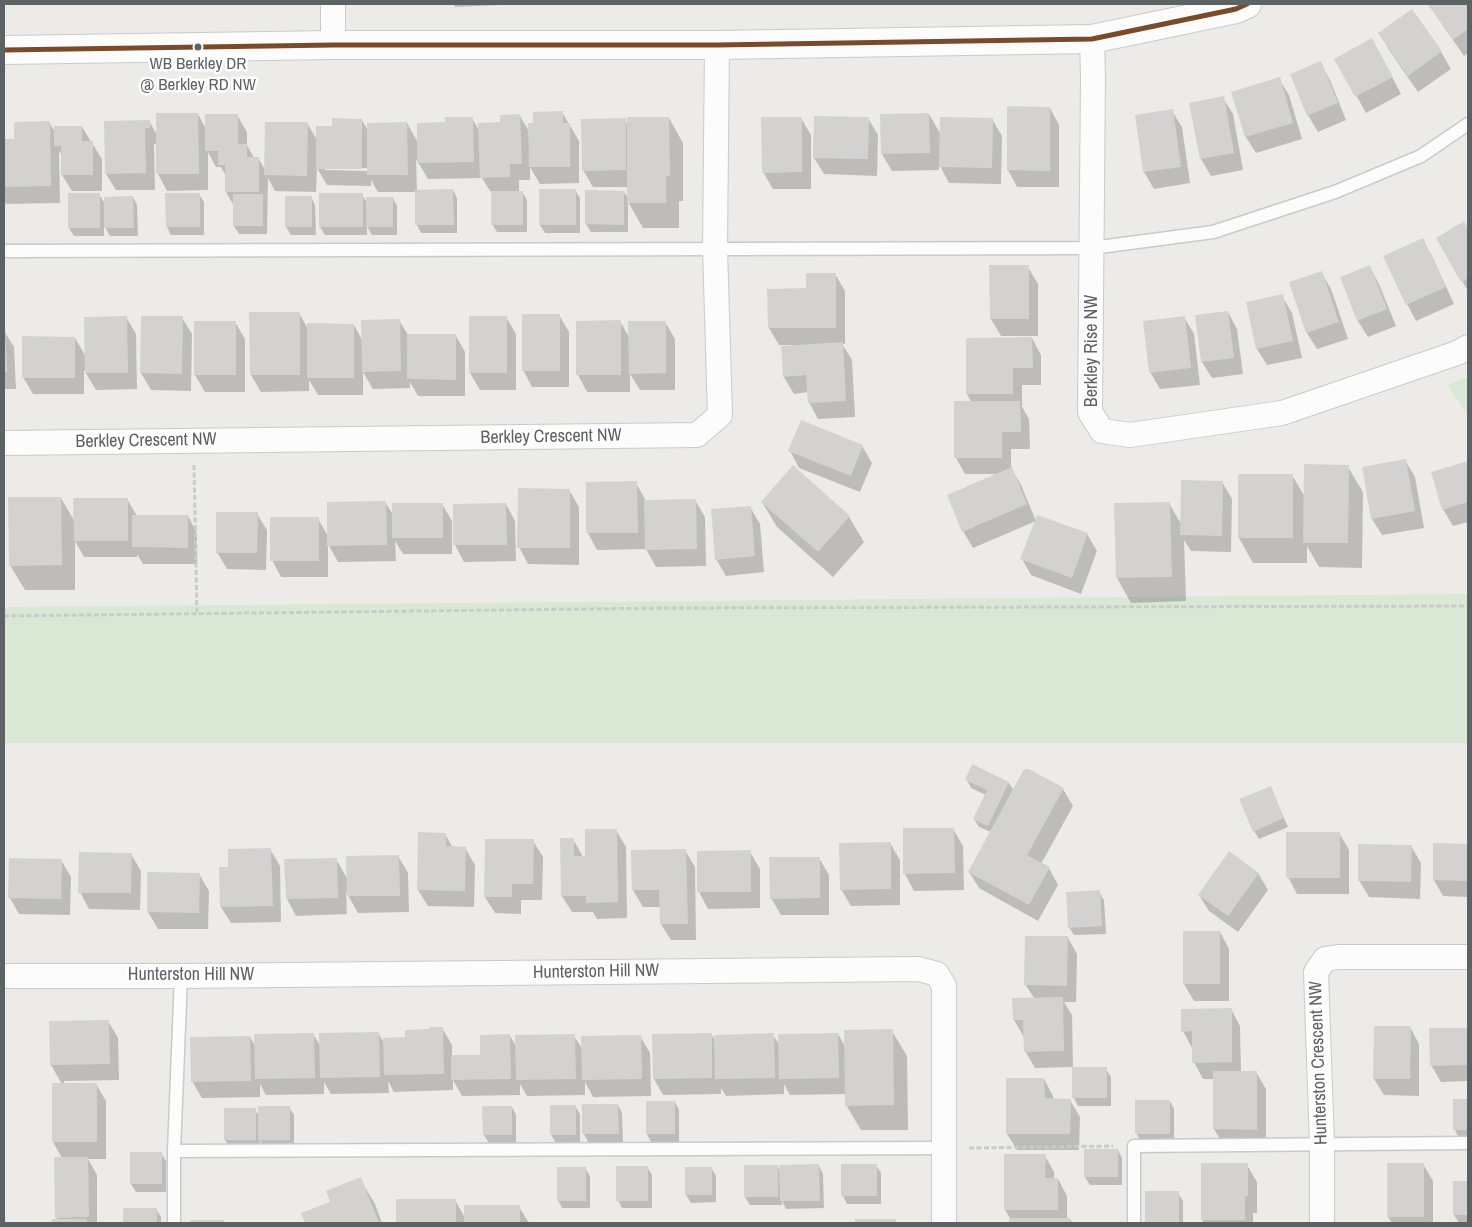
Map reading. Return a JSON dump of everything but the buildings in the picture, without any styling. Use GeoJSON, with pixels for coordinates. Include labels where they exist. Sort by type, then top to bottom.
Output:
{"type":"FeatureCollection","features":[{"type":"Feature","properties":{"kind":"street"},"geometry":{"type":"LineString","coordinates":[[333,45],[334,4]]}},
{"type":"Feature","properties":{"kind":"street"},"geometry":{"type":"LineString","coordinates":[[4,50],[333,45],[717,45],[1092,39],[1247,4]]}},
{"type":"Feature","properties":{"kind":"street","name":"Berkley Rise NW"},"geometry":{"type":"LineString","coordinates":[[1092,39],[1090,412],[1102,431],[1130,435],[1282,414],[1457,353],[1468,347]]}},
{"type":"Feature","properties":{"kind":"street","name":"Berkley Crescent NW"},"geometry":{"type":"LineString","coordinates":[[4,443],[697,435],[720,415],[715,248],[717,45]]}},
{"type":"Feature","properties":{"kind":"street","name":"Hunterston Crescent NW"},"geometry":{"type":"LineString","coordinates":[[1322,1223],[1322,1145],[1316,972],[1325,959],[1338,957],[1468,957]]}},
{"type":"Feature","properties":{"kind":"street","name":"Hunterston Hill NW"},"geometry":{"type":"LineString","coordinates":[[4,976],[920,969],[937,974],[944,986],[944,1223]]}},
{"type":"Feature","properties":{"kind":"lane"},"geometry":{"type":"LineString","coordinates":[[4,251],[1092,248],[1213,232],[1335,192],[1421,156],[1468,124]]}},
{"type":"Feature","properties":{"kind":"lane"},"geometry":{"type":"LineString","coordinates":[[174,1223],[174,1151],[180,976]]}},
{"type":"Feature","properties":{"kind":"lane"},"geometry":{"type":"LineString","coordinates":[[1134,1223],[1134,1146],[1468,1143]]}},
{"type":"Feature","properties":{"kind":"lane"},"geometry":{"type":"LineString","coordinates":[[174,1151],[944,1148]]}},
{"type":"Feature","properties":{"kind":"path"},"geometry":{"type":"LineString","coordinates":[[194,459],[197,615]]}},
{"type":"Feature","properties":{"kind":"path"},"geometry":{"type":"LineString","coordinates":[[4,616],[668,608],[1468,606]]}},
{"type":"Feature","properties":{"kind":"path"},"geometry":{"type":"LineString","coordinates":[[944,1148],[1134,1146]]}},
{"type":"Feature","properties":{"kind":"green space"},"geometry":{"type":"Polygon","coordinates":[[[1468,377],[1468,415],[1447,385],[1468,377]]]}},
{"type":"Feature","properties":{"kind":"green space"},"geometry":{"type":"Polygon","coordinates":[[[1468,594],[1468,743],[4,743],[4,607],[1468,594]]]}},
{"type":"Feature","properties":{"kind":"transit line"},"geometry":{"type":"LineString","coordinates":[[4,50],[333,45],[717,45],[1092,39],[1236,9],[1247,4]]}},
{"type":"Feature","properties":{"kind":"place","name":"WB Berkley DR @ Berkley RD NW"},"geometry":{"type":"Point","coordinates":[198,47]}}]}
